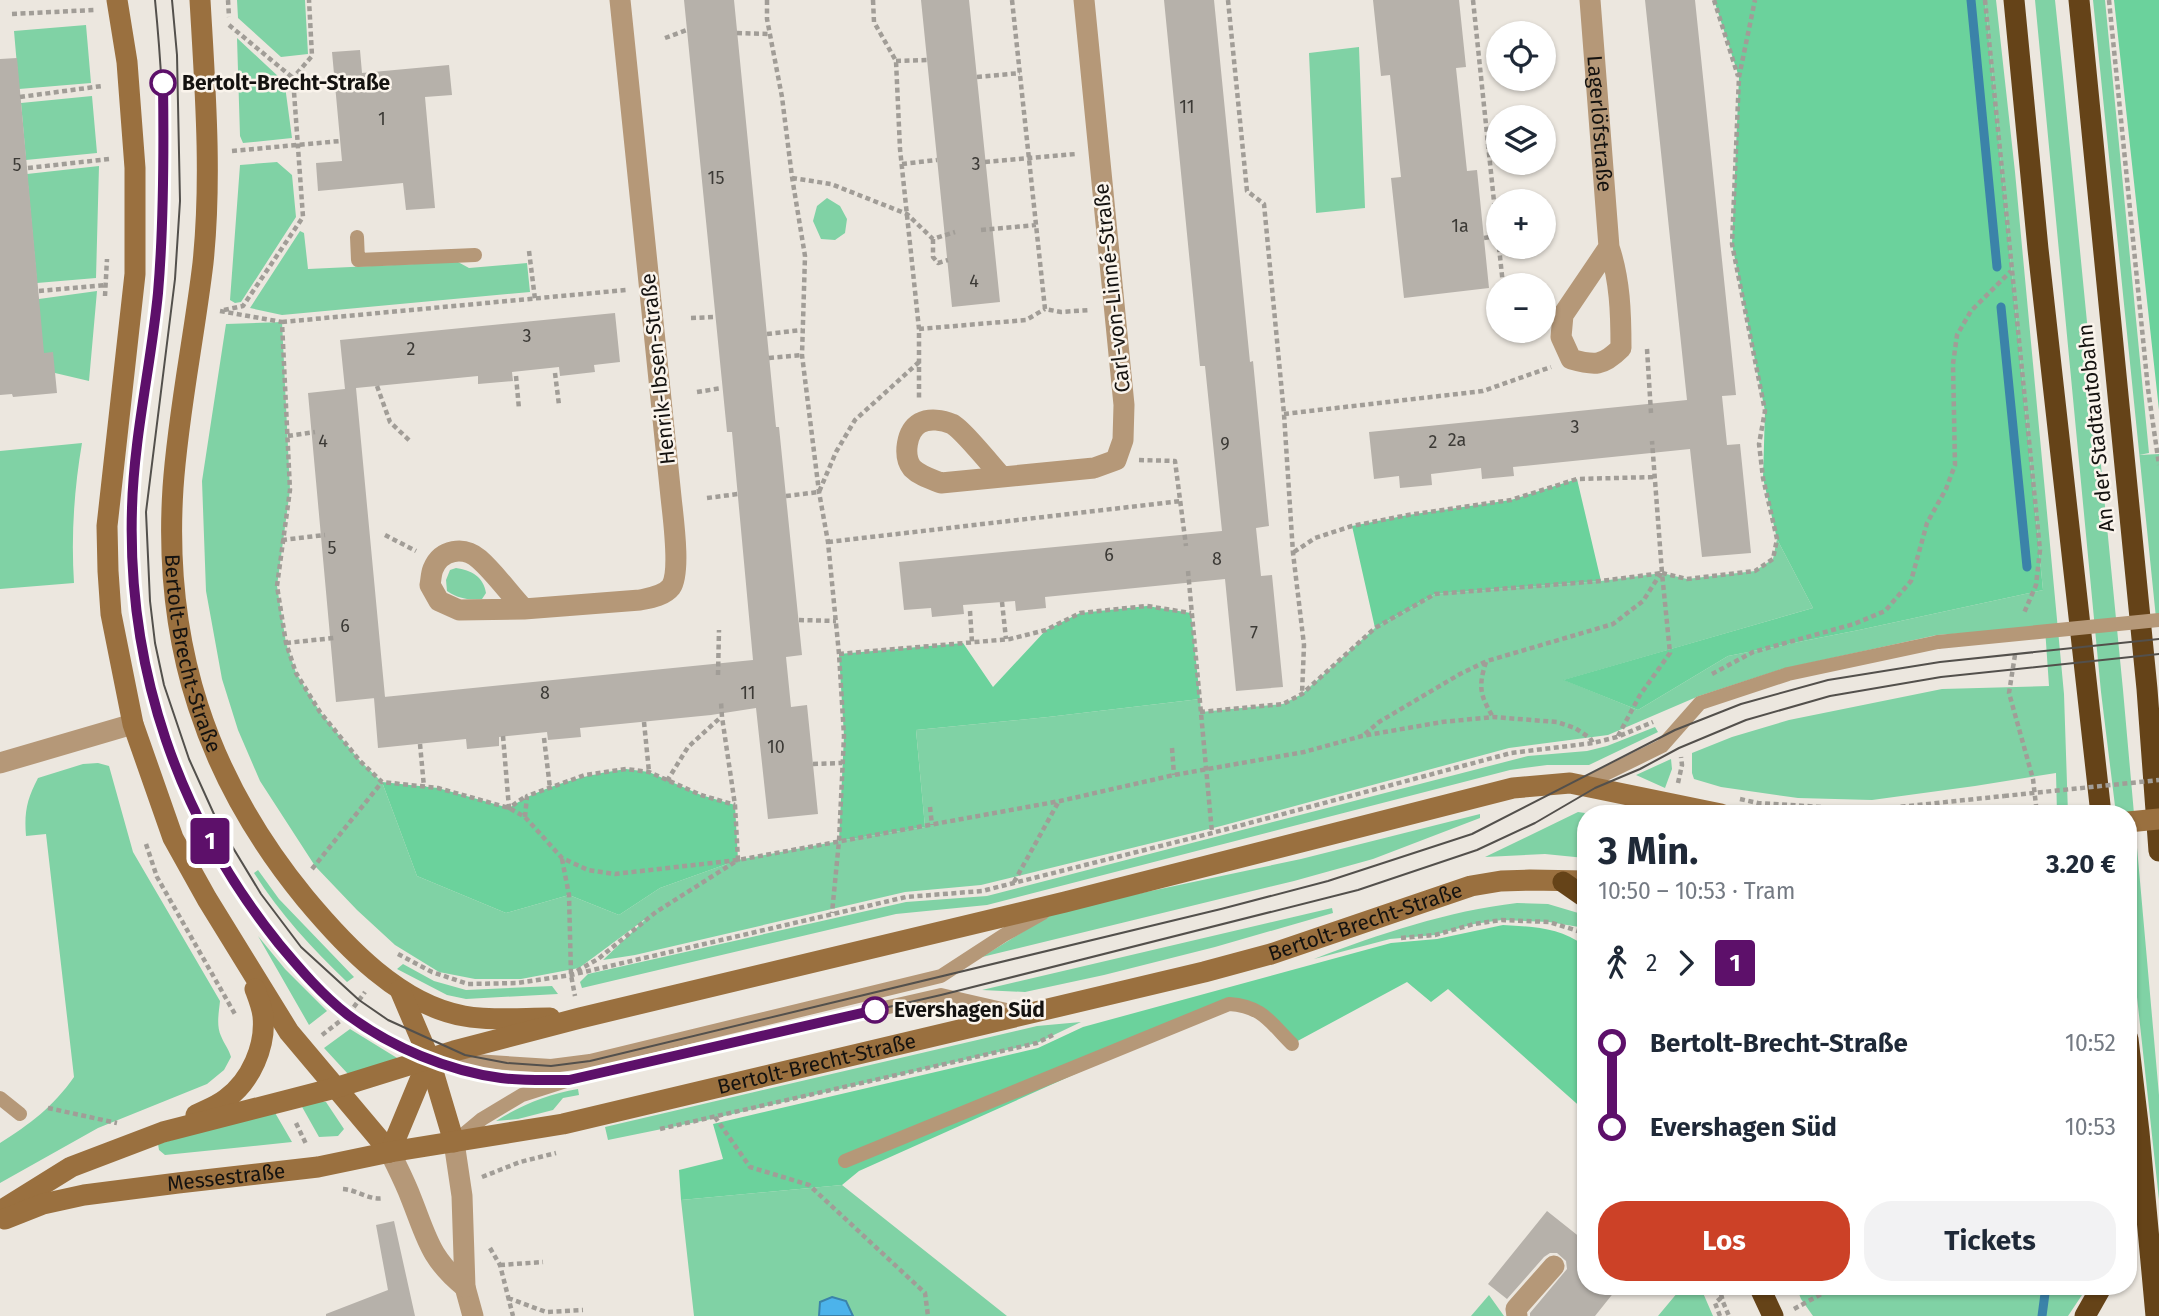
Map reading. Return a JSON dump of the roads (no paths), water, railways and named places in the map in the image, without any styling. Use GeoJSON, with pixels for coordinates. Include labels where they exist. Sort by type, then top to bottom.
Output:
{"type":"FeatureCollection","features":[{"type":"Feature","properties":{"kind":"highway","name":"An der Stadtautobahn"},"geometry":{"type":"LineString","coordinates":[[2014,0],[2100,805]]}},
{"type":"Feature","properties":{"kind":"highway","name":"An der Stadtautobahn"},"geometry":{"type":"LineString","coordinates":[[2079,0],[2147,689],[2159,851]]}},
{"type":"Feature","properties":{"kind":"highway"},"geometry":{"type":"LineString","coordinates":[[1563,882],[1577,892]]}},
{"type":"Feature","properties":{"kind":"highway"},"geometry":{"type":"LineString","coordinates":[[2137,1115],[2156,1316]]}},
{"type":"Feature","properties":{"kind":"highway"},"geometry":{"type":"LineString","coordinates":[[2137,1142],[2139,1132]]}},
{"type":"Feature","properties":{"kind":"highway"},"geometry":{"type":"LineString","coordinates":[[1767,1295],[1783,1313]]}},
{"type":"Feature","properties":{"kind":"highway"},"geometry":{"type":"LineString","coordinates":[[2085,1316],[2097,1295]]}},
{"type":"Feature","properties":{"kind":"main road"},"geometry":{"type":"LineString","coordinates":[[117,0],[127,62],[135,168],[135,274],[107,526],[111,614],[133,724],[173,838],[207,899],[289,1032],[390,1152],[429,1058]]}},
{"type":"Feature","properties":{"kind":"main road","name":"Bertolt-Brecht-Straße"},"geometry":{"type":"LineString","coordinates":[[200,0],[207,200],[203,262],[181,408],[173,489],[172,563],[178,620],[190,684],[202,723],[219,762],[258,835],[335,935],[400,990],[432,1006],[464,1016],[580,1018]]}},
{"type":"Feature","properties":{"kind":"main road","name":"Bertolt-Brecht-Straße"},"geometry":{"type":"LineString","coordinates":[[335,1088],[429,1058],[580,1018],[1065,902],[1513,788],[1560,783],[1583,785],[1608,792],[1718,805]]}},
{"type":"Feature","properties":{"kind":"main road","name":"Bertolt-Brecht-Straße"},"geometry":{"type":"LineString","coordinates":[[1608,792],[1628,805]]}},
{"type":"Feature","properties":{"kind":"main road"},"geometry":{"type":"LineString","coordinates":[[2137,821],[2159,819]]}},
{"type":"Feature","properties":{"kind":"main road","name":"Bertolt-Brecht-Straße"},"geometry":{"type":"LineString","coordinates":[[400,990],[429,1058],[454,1142],[563,1124],[1204,972],[1271,954],[1471,886],[1501,881],[1577,881]]}},
{"type":"Feature","properties":{"kind":"main road"},"geometry":{"type":"LineString","coordinates":[[0,1211],[71,1167],[163,1132],[227,1099],[245,1078],[262,1041],[263,1014],[248,965]]}},
{"type":"Feature","properties":{"kind":"main road"},"geometry":{"type":"LineString","coordinates":[[163,1132],[335,1088]]}},
{"type":"Feature","properties":{"kind":"main road","name":"Messestraße"},"geometry":{"type":"LineString","coordinates":[[0,1222],[43,1204],[84,1195],[318,1167],[454,1142]]}},
{"type":"Feature","properties":{"kind":"street","name":"Henrik-Ibsen-Straße"},"geometry":{"type":"LineString","coordinates":[[524,609],[478,557],[461,550],[447,553],[433,568],[430,585],[439,601],[458,610],[524,609],[640,600],[657,597],[670,589],[676,572],[671,497],[620,0]]}},
{"type":"Feature","properties":{"kind":"street","name":"Carl-von-Linné-Straße"},"geometry":{"type":"LineString","coordinates":[[1002,477],[1094,468],[1116,460],[1123,440],[1124,405],[1084,0]]}},
{"type":"Feature","properties":{"kind":"street","name":"Lagerlöfstraße"},"geometry":{"type":"LineString","coordinates":[[1590,0],[1609,247],[1616,268],[1621,310],[1621,348],[1610,359],[1593,365],[1571,359],[1561,337],[1563,315],[1609,247]]}},
{"type":"Feature","properties":{"kind":"street"},"geometry":{"type":"LineString","coordinates":[[937,420],[955,425],[1002,477],[941,483],[923,477],[911,466],[906,450],[909,436],[919,424],[937,420]]}},
{"type":"Feature","properties":{"kind":"street"},"geometry":{"type":"LineString","coordinates":[[0,763],[133,724]]}},
{"type":"Feature","properties":{"kind":"street"},"geometry":{"type":"LineString","coordinates":[[454,1142],[462,1196],[465,1287],[473,1316]]}},
{"type":"Feature","properties":{"kind":"street"},"geometry":{"type":"LineString","coordinates":[[390,1152],[432,1251],[449,1273],[465,1287]]}},
{"type":"Feature","properties":{"kind":"street"},"geometry":{"type":"LineString","coordinates":[[1517,1316],[1516,1309],[1554,1266]]}},
{"type":"Feature","properties":{"kind":"lane"},"geometry":{"type":"LineString","coordinates":[[357,237],[358,260],[475,256]]}},
{"type":"Feature","properties":{"kind":"lane"},"geometry":{"type":"LineString","coordinates":[[1583,785],[1661,746],[1700,704],[1788,674],[1938,642],[2159,620]]}},
{"type":"Feature","properties":{"kind":"lane"},"geometry":{"type":"LineString","coordinates":[[429,1058],[551,1066],[590,1061],[837,1002],[941,976],[1004,935],[1065,902]]}},
{"type":"Feature","properties":{"kind":"lane"},"geometry":{"type":"LineString","coordinates":[[454,1142],[482,1119],[522,1096],[569,1080],[941,995],[1027,1015]]}},
{"type":"Feature","properties":{"kind":"lane"},"geometry":{"type":"LineString","coordinates":[[845,1161],[1229,1004],[1244,1005],[1259,1011],[1292,1044]]}},
{"type":"Feature","properties":{"kind":"lane"},"geometry":{"type":"LineString","coordinates":[[0,1098],[20,1114]]}},
{"type":"Feature","properties":{"kind":"water"},"geometry":{"type":"Polygon","coordinates":[[[832,1297],[846,1301],[853,1316],[819,1316],[820,1302],[832,1297]]]}},
{"type":"Feature","properties":{"kind":"waterway"},"geometry":{"type":"LineString","coordinates":[[1971,0],[1997,267]]}},
{"type":"Feature","properties":{"kind":"waterway"},"geometry":{"type":"LineString","coordinates":[[2001,307],[2027,567]]}},
{"type":"Feature","properties":{"kind":"waterway"},"geometry":{"type":"LineString","coordinates":[[2042,1316],[2045,1295]]}},
{"type":"Feature","properties":{"kind":"tram line"},"geometry":{"type":"LineString","coordinates":[[155,0],[163,122],[162,244],[132,507],[132,566],[138,624],[149,682],[165,738],[186,792],[212,844],[243,894],[278,941],[310,979],[351,1016],[375,1032],[430,1058],[497,1076],[569,1080],[941,995],[1358,890],[1477,850],[1535,823],[1595,788],[1640,769],[1679,748],[1746,720],[1830,696],[1941,677],[2159,654]]}},
{"type":"Feature","properties":{"kind":"tram line"},"geometry":{"type":"LineString","coordinates":[[172,0],[177,55],[180,201],[175,279],[146,512],[150,601],[164,685],[189,759],[218,823],[261,894],[301,947],[359,1000],[388,1020],[465,1055],[507,1063],[551,1066],[590,1061],[1328,881],[1472,834],[1675,730],[1741,704],[1828,680],[1940,662],[2159,639]]}},
{"type":"Feature","properties":{"kind":"tram line","name":"1"},"geometry":{"type":"LineString","coordinates":[[163,83],[165,180],[162,243],[132,509],[136,606],[142,645],[171,758],[195,814],[251,909],[299,969],[348,1014],[408,1049],[445,1064],[500,1078],[569,1080],[875,1010]]}},
{"type":"Feature","properties":{"kind":"place","name":"Bertolt-Brecht-Straße"},"geometry":{"type":"Point","coordinates":[163,83]}},
{"type":"Feature","properties":{"kind":"place","name":"Evershagen Süd"},"geometry":{"type":"Point","coordinates":[875,1010]}}]}
